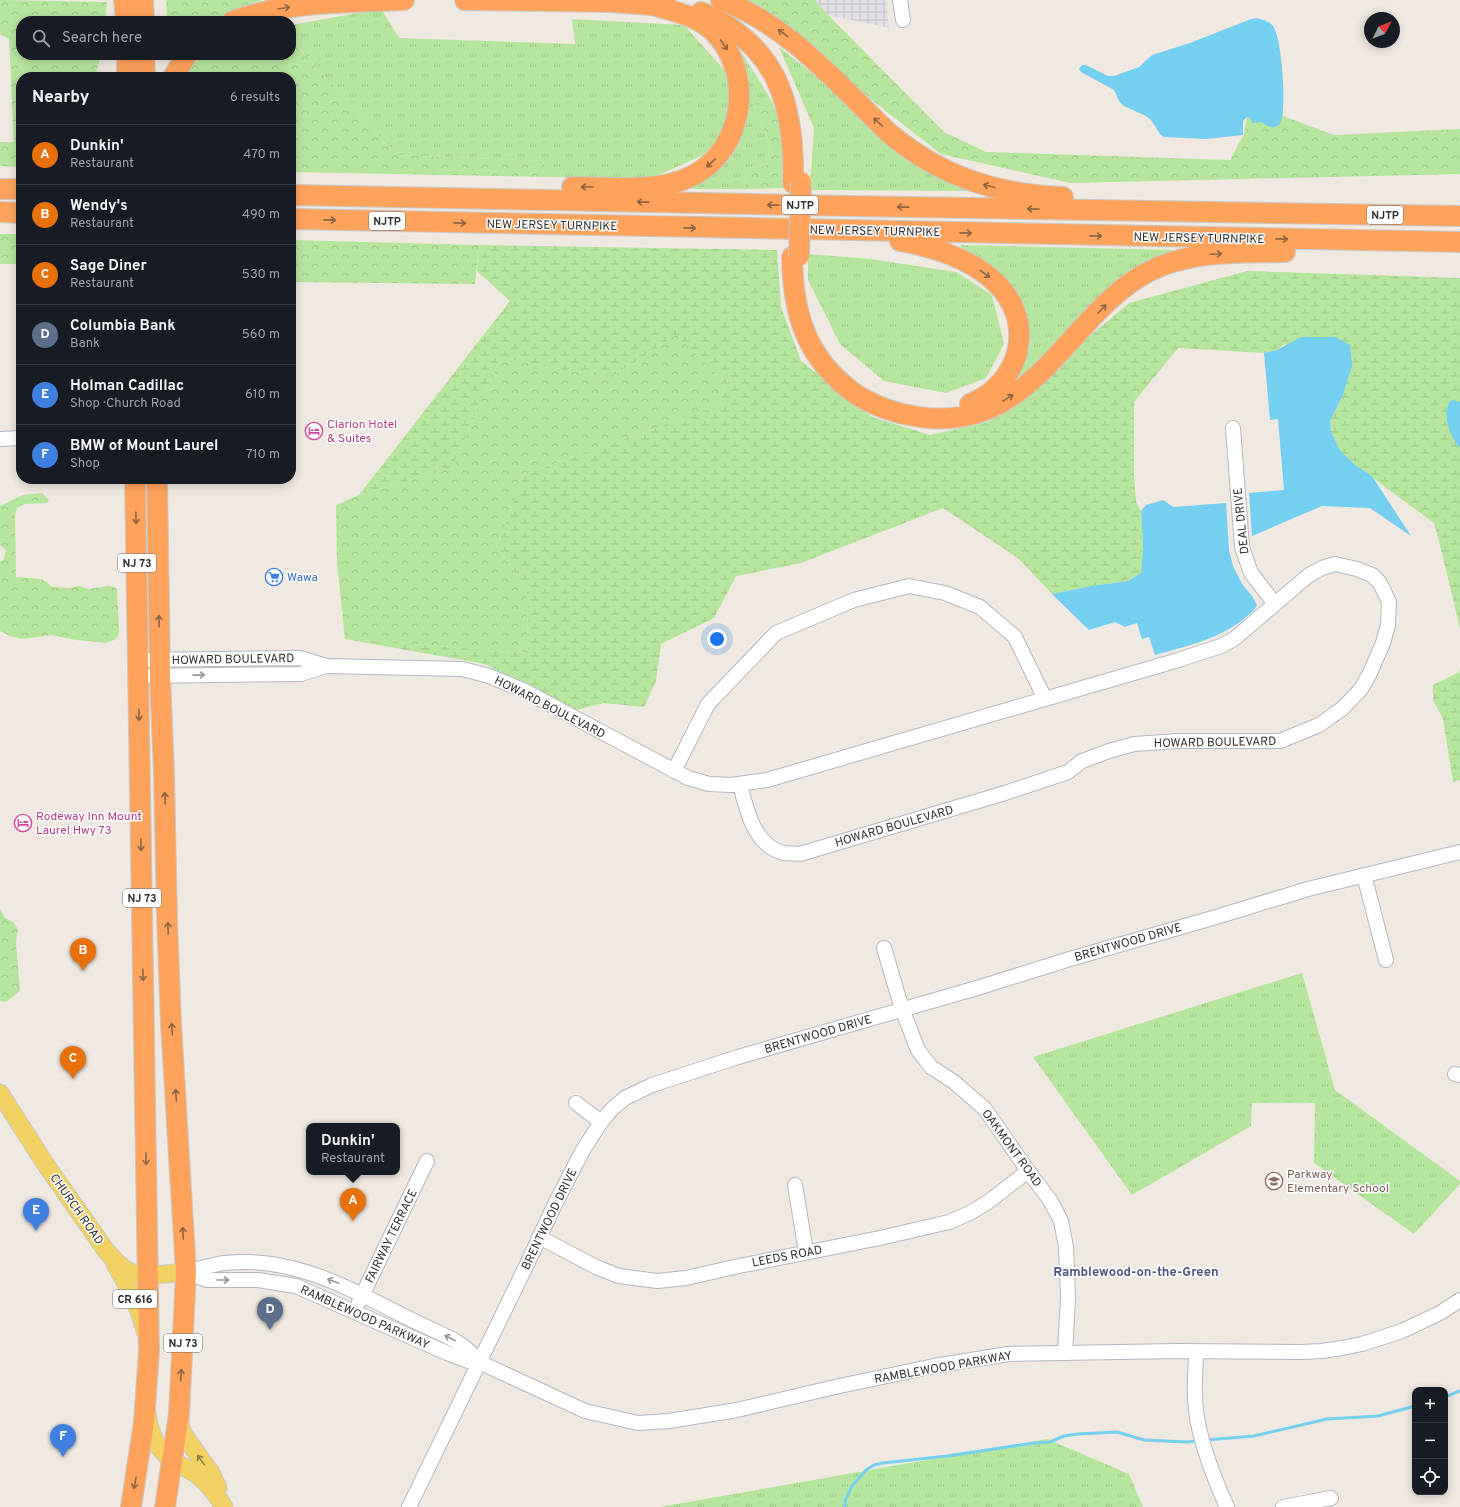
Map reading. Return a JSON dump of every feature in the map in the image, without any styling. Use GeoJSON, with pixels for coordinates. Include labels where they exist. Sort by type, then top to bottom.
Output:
{"type":"FeatureCollection","features":[{"type":"Feature","properties":{"kind":"highway"},"geometry":{"type":"LineString","coordinates":[[125,0],[126,16]]}},
{"type":"Feature","properties":{"kind":"highway"},"geometry":{"type":"LineString","coordinates":[[143,0],[144,16]]}},
{"type":"Feature","properties":{"kind":"highway"},"geometry":{"type":"LineString","coordinates":[[248,16],[288,8],[332,3],[404,0]]}},
{"type":"Feature","properties":{"kind":"highway"},"geometry":{"type":"LineString","coordinates":[[465,0],[610,2],[686,8],[713,17],[746,39],[764,59],[772,71],[783,94],[790,121],[797,183]]}},
{"type":"Feature","properties":{"kind":"highway"},"geometry":{"type":"LineString","coordinates":[[696,0],[726,13],[763,42],[781,68],[794,95],[798,110],[801,138],[797,183],[794,293],[800,319],[811,345],[826,367],[846,386],[869,402],[893,412],[932,418],[959,417],[995,406],[1018,392],[1036,377],[1102,308],[1124,288],[1150,271],[1180,260],[1212,254],[1460,251]]}},
{"type":"Feature","properties":{"kind":"highway"},"geometry":{"type":"LineString","coordinates":[[722,0],[762,19],[793,41],[890,134],[908,148],[947,172],[981,184],[1014,192],[1046,196],[1377,204],[1460,215]]}},
{"type":"Feature","properties":{"kind":"highway"},"geometry":{"type":"LineString","coordinates":[[402,197],[478,190],[661,186],[692,176],[708,166],[727,143],[736,124],[740,102],[737,72],[725,46],[716,34],[704,24],[685,14],[655,6]]}},
{"type":"Feature","properties":{"kind":"highway"},"geometry":{"type":"LineString","coordinates":[[127,60],[127,72]]}},
{"type":"Feature","properties":{"kind":"highway"},"geometry":{"type":"LineString","coordinates":[[144,60],[144,72]]}},
{"type":"Feature","properties":{"kind":"highway"},"geometry":{"type":"LineString","coordinates":[[176,72],[184,60]]}},
{"type":"Feature","properties":{"kind":"highway"},"geometry":{"type":"LineString","coordinates":[[0,189],[16,190]]}},
{"type":"Feature","properties":{"kind":"highway","name":"NEW JERSEY TURNPIKE"},"geometry":{"type":"LineString","coordinates":[[296,195],[849,206],[1460,215]]}},
{"type":"Feature","properties":{"kind":"highway"},"geometry":{"type":"LineString","coordinates":[[0,212],[16,213]]}},
{"type":"Feature","properties":{"kind":"highway","name":"NEW JERSEY TURNPIKE"},"geometry":{"type":"LineString","coordinates":[[296,219],[1460,242]]}},
{"type":"Feature","properties":{"kind":"highway"},"geometry":{"type":"LineString","coordinates":[[717,228],[739,236],[851,237],[896,240],[925,246],[952,255],[987,275],[996,282],[1009,298],[1017,318],[1019,333],[1019,348],[1012,367],[999,386],[990,394],[980,400],[957,407],[944,409],[916,407],[903,405],[877,396],[840,369],[817,336],[807,312],[796,256]]}},
{"type":"Feature","properties":{"kind":"highway","name":"NJ 73"},"geometry":{"type":"LineString","coordinates":[[131,1507],[138,1467],[146,1400],[149,1351],[135,484]]}},
{"type":"Feature","properties":{"kind":"highway","name":"NJ 73"},"geometry":{"type":"LineString","coordinates":[[157,484],[159,668],[164,775],[171,1024],[186,1272],[179,1414],[165,1507]]}},
{"type":"Feature","properties":{"kind":"main road","name":"CHURCH ROAD"},"geometry":{"type":"LineString","coordinates":[[0,1093],[46,1165],[107,1252],[123,1267],[135,1274],[186,1272]]}},
{"type":"Feature","properties":{"kind":"main road","name":"CR 616"},"geometry":{"type":"LineString","coordinates":[[107,1252],[132,1292],[137,1303],[149,1351]]}},
{"type":"Feature","properties":{"kind":"main road"},"geometry":{"type":"LineString","coordinates":[[146,1400],[149,1425],[156,1443],[167,1456],[202,1480],[216,1495],[224,1507]]}},
{"type":"Feature","properties":{"kind":"main road"},"geometry":{"type":"LineString","coordinates":[[179,1414],[181,1428],[184,1435],[211,1474],[219,1490],[224,1507]]}},
{"type":"Feature","properties":{"kind":"street"},"geometry":{"type":"LineString","coordinates":[[900,0],[902,20]]}},
{"type":"Feature","properties":{"kind":"street","name":"DEAL DRIVE"},"geometry":{"type":"LineString","coordinates":[[1233,428],[1242,547],[1251,573],[1275,604]]}},
{"type":"Feature","properties":{"kind":"street"},"geometry":{"type":"LineString","coordinates":[[0,439],[16,438]]}},
{"type":"Feature","properties":{"kind":"street","name":"HOWARD BOULEVARD"},"geometry":{"type":"LineString","coordinates":[[138,668],[301,674],[326,666],[462,669],[489,676],[523,690],[688,778],[709,784],[740,784],[767,780],[1175,661],[1221,646],[1234,639],[1309,575],[1322,568],[1335,564],[1357,569],[1372,575],[1380,583],[1389,602],[1388,625],[1383,643],[1361,689],[1343,708],[1320,725],[1280,741],[1178,741],[1134,744],[1082,761],[1068,772],[1028,786],[800,854],[784,852],[767,845],[747,814],[740,784]]}},
{"type":"Feature","properties":{"kind":"street"},"geometry":{"type":"LineString","coordinates":[[674,771],[708,704],[776,633],[854,600],[909,586],[945,593],[980,607],[1015,637],[1045,699]]}},
{"type":"Feature","properties":{"kind":"street","name":"BRENTWOOD DRIVE"},"geometry":{"type":"LineString","coordinates":[[409,1507],[557,1199],[583,1150],[601,1122],[612,1109],[625,1098],[652,1085],[738,1057],[977,988],[1070,959],[1308,889],[1460,852]]}},
{"type":"Feature","properties":{"kind":"street"},"geometry":{"type":"LineString","coordinates":[[1364,875],[1386,960]]}},
{"type":"Feature","properties":{"kind":"street","name":"OAKMONT ROAD"},"geometry":{"type":"LineString","coordinates":[[884,948],[902,1009],[918,1050],[931,1067],[954,1082],[985,1109],[1056,1210],[1061,1221],[1064,1234],[1068,1298],[1065,1353]]}},
{"type":"Feature","properties":{"kind":"street"},"geometry":{"type":"LineString","coordinates":[[576,1103],[601,1122]]}},
{"type":"Feature","properties":{"kind":"street","name":"FAIRWAY TERRACE"},"geometry":{"type":"LineString","coordinates":[[355,1311],[427,1161]]}},
{"type":"Feature","properties":{"kind":"street","name":"LEEDS ROAD"},"geometry":{"type":"LineString","coordinates":[[539,1238],[607,1272],[631,1278],[657,1281],[686,1278],[929,1227],[960,1218],[988,1202],[1028,1171]]}},
{"type":"Feature","properties":{"kind":"street"},"geometry":{"type":"LineString","coordinates":[[795,1185],[806,1252]]}},
{"type":"Feature","properties":{"kind":"street","name":"RAMBLEWOOD PARKWAY"},"geometry":{"type":"LineString","coordinates":[[186,1272],[224,1263],[256,1263],[307,1272],[341,1284],[363,1294],[462,1344],[472,1351],[479,1362]]}},
{"type":"Feature","properties":{"kind":"street","name":"RAMBLEWOOD PARKWAY"},"geometry":{"type":"LineString","coordinates":[[186,1272],[207,1280],[258,1280],[296,1286],[447,1353],[471,1362],[479,1362],[585,1411],[638,1423],[669,1421],[737,1410],[934,1366],[1008,1354],[1322,1351],[1362,1344],[1402,1331],[1440,1313],[1460,1300]]}},
{"type":"Feature","properties":{"kind":"street"},"geometry":{"type":"LineString","coordinates":[[1196,1352],[1195,1399],[1198,1424],[1215,1477],[1227,1507]]}},
{"type":"Feature","properties":{"kind":"street"},"geometry":{"type":"LineString","coordinates":[[1283,1507],[1331,1498]]}},
{"type":"Feature","properties":{"kind":"shaded area"},"geometry":{"type":"Polygon","coordinates":[[[815,0],[886,0],[889,28],[828,15],[815,0]]]}},
{"type":"Feature","properties":{"kind":"green space"},"geometry":{"type":"Polygon","coordinates":[[[0,0],[107,2],[106,16],[16,16],[16,60],[100,60],[96,72],[16,72],[16,167],[0,166],[0,142],[14,142],[9,39],[0,34],[0,0]]]}},
{"type":"Feature","properties":{"kind":"green space"},"geometry":{"type":"Polygon","coordinates":[[[166,0],[262,0],[238,8],[223,16],[167,16],[166,0]]]}},
{"type":"Feature","properties":{"kind":"green space"},"geometry":{"type":"Polygon","coordinates":[[[744,0],[815,0],[944,132],[986,152],[1230,160],[1244,134],[1247,117],[1272,127],[1283,116],[1334,135],[1460,129],[1460,174],[1070,183],[941,154],[744,0]]]}},
{"type":"Feature","properties":{"kind":"green space"},"geometry":{"type":"Polygon","coordinates":[[[381,9],[399,38],[575,44],[572,19],[684,25],[727,73],[732,124],[703,155],[650,179],[548,177],[543,161],[396,155],[296,45],[296,24],[381,9]]]}},
{"type":"Feature","properties":{"kind":"green space"},"geometry":{"type":"Polygon","coordinates":[[[296,45],[396,155],[543,161],[548,177],[296,172],[296,72],[187,72],[198,60],[296,60],[296,45]]]}},
{"type":"Feature","properties":{"kind":"green space"},"geometry":{"type":"Polygon","coordinates":[[[738,47],[770,98],[758,102],[755,110],[770,145],[767,165],[751,168],[745,179],[751,189],[683,189],[733,154],[745,127],[747,87],[738,47]]]}},
{"type":"Feature","properties":{"kind":"green space"},"geometry":{"type":"Polygon","coordinates":[[[779,47],[827,85],[975,191],[810,190],[814,128],[779,47]]]}},
{"type":"Feature","properties":{"kind":"green space"},"geometry":{"type":"Polygon","coordinates":[[[770,98],[779,117],[786,188],[751,189],[745,179],[751,168],[767,165],[770,145],[755,110],[758,102],[770,98]]]}},
{"type":"Feature","properties":{"kind":"green space"},"geometry":{"type":"Polygon","coordinates":[[[0,234],[16,234],[16,264],[0,264],[0,234]]]}},
{"type":"Feature","properties":{"kind":"green space"},"geometry":{"type":"Polygon","coordinates":[[[296,240],[479,245],[475,284],[296,282],[296,240]]]}},
{"type":"Feature","properties":{"kind":"green space"},"geometry":{"type":"Polygon","coordinates":[[[479,245],[777,250],[781,307],[801,361],[872,417],[930,435],[988,422],[1129,303],[1247,271],[1460,278],[1460,629],[1434,523],[1355,465],[1340,450],[1331,432],[1330,421],[1343,395],[1285,344],[1277,350],[1264,353],[1178,348],[1134,402],[1134,477],[1136,502],[1141,511],[1143,547],[1141,573],[1128,581],[1091,586],[1052,594],[1019,559],[943,508],[801,563],[736,576],[714,618],[661,644],[656,681],[644,707],[604,703],[576,710],[485,664],[345,639],[528,653],[527,589],[497,547],[523,475],[720,405],[724,381],[676,335],[610,378],[500,358],[452,468],[359,495],[510,301],[477,271],[479,245]]]}},
{"type":"Feature","properties":{"kind":"green space"},"geometry":{"type":"Polygon","coordinates":[[[959,245],[1175,250],[1127,275],[1015,382],[1031,343],[1022,308],[1005,278],[959,245]]]}},
{"type":"Feature","properties":{"kind":"green space"},"geometry":{"type":"Polygon","coordinates":[[[808,254],[871,259],[956,272],[992,295],[1004,344],[986,378],[946,393],[884,381],[840,344],[808,280],[808,254]]]}},
{"type":"Feature","properties":{"kind":"green space"},"geometry":{"type":"Polygon","coordinates":[[[676,334],[724,381],[720,405],[523,475],[497,547],[527,589],[528,653],[345,639],[337,562],[336,505],[359,495],[452,468],[500,358],[610,378],[676,334]]]}},
{"type":"Feature","properties":{"kind":"green space"},"geometry":{"type":"Polygon","coordinates":[[[42,493],[49,500],[47,503],[25,504],[17,508],[15,516],[16,577],[41,579],[52,587],[70,588],[79,586],[88,589],[108,586],[114,587],[117,589],[119,631],[118,636],[114,640],[105,643],[76,640],[51,635],[23,639],[10,636],[0,631],[0,562],[4,559],[6,550],[0,545],[0,506],[23,495],[42,493]]]}},
{"type":"Feature","properties":{"kind":"green space"},"geometry":{"type":"Polygon","coordinates":[[[1460,669],[1460,780],[1453,782],[1443,719],[1433,700],[1433,685],[1459,672],[1460,669]]]}},
{"type":"Feature","properties":{"kind":"green space"},"geometry":{"type":"Polygon","coordinates":[[[0,909],[5,918],[13,922],[18,929],[16,942],[20,991],[6,1002],[0,1001],[0,909]]]}},
{"type":"Feature","properties":{"kind":"green space"},"geometry":{"type":"Polygon","coordinates":[[[1302,973],[1335,1090],[1460,1181],[1460,1184],[1414,1234],[1314,1163],[1315,1103],[1252,1103],[1251,1126],[1132,1195],[1033,1057],[1302,973]]]}},
{"type":"Feature","properties":{"kind":"green space"},"geometry":{"type":"Polygon","coordinates":[[[1047,1439],[1129,1474],[1143,1507],[660,1507],[1047,1439]]]}},
{"type":"Feature","properties":{"kind":"water"},"geometry":{"type":"Polygon","coordinates":[[[1257,18],[1268,22],[1273,26],[1279,45],[1283,77],[1283,108],[1282,119],[1276,127],[1271,127],[1259,122],[1253,123],[1250,118],[1247,117],[1243,121],[1243,135],[1206,139],[1164,137],[1146,116],[1124,106],[1119,101],[1114,90],[1081,72],[1079,69],[1082,65],[1086,65],[1108,76],[1114,76],[1139,67],[1152,55],[1190,43],[1257,18]]]}},
{"type":"Feature","properties":{"kind":"water"},"geometry":{"type":"Polygon","coordinates":[[[1301,337],[1336,337],[1350,345],[1352,366],[1343,395],[1330,421],[1331,432],[1340,450],[1355,465],[1372,476],[1411,536],[1370,508],[1322,506],[1252,536],[1249,493],[1284,490],[1278,419],[1270,420],[1264,353],[1277,350],[1301,337]]]}},
{"type":"Feature","properties":{"kind":"water"},"geometry":{"type":"Polygon","coordinates":[[[1452,400],[1460,402],[1460,448],[1453,438],[1446,417],[1448,405],[1452,400]]]}},
{"type":"Feature","properties":{"kind":"water"},"geometry":{"type":"Polygon","coordinates":[[[1163,500],[1173,507],[1226,503],[1229,550],[1233,566],[1242,584],[1257,605],[1253,611],[1226,631],[1203,641],[1155,655],[1149,637],[1142,639],[1137,623],[1125,627],[1115,622],[1089,630],[1052,594],[1091,586],[1128,581],[1141,573],[1143,547],[1141,511],[1146,505],[1163,500]]]}},
{"type":"Feature","properties":{"kind":"waterway"},"geometry":{"type":"LineString","coordinates":[[1448,1396],[1460,1391]]}},
{"type":"Feature","properties":{"kind":"waterway"},"geometry":{"type":"LineString","coordinates":[[1206,1440],[1254,1436],[1327,1419],[1378,1416],[1412,1407]]}},
{"type":"Feature","properties":{"kind":"waterway"},"geometry":{"type":"LineString","coordinates":[[845,1507],[845,1501],[852,1486],[866,1470],[874,1465],[883,1463],[1050,1442],[1064,1436],[1078,1434],[1117,1432],[1144,1440],[1187,1442],[1199,1441]]}},
{"type":"Feature","properties":{"kind":"place","name":"Clarion Hotel & Suites"},"geometry":{"type":"Point","coordinates":[314,431]}},
{"type":"Feature","properties":{"kind":"place","name":"Wawa"},"geometry":{"type":"Point","coordinates":[274,577]}},
{"type":"Feature","properties":{"kind":"place","name":"Rodeway Inn Mount Laurel Hwy 73"},"geometry":{"type":"Point","coordinates":[23,823]}},
{"type":"Feature","properties":{"kind":"place","name":"Wendy's"},"geometry":{"type":"Point","coordinates":[83,971]}},
{"type":"Feature","properties":{"kind":"place","name":"Sage Diner"},"geometry":{"type":"Point","coordinates":[73,1079]}},
{"type":"Feature","properties":{"kind":"place","name":"Parkway Elementary School"},"geometry":{"type":"Point","coordinates":[1274,1181]}},
{"type":"Feature","properties":{"kind":"place","name":"Dunkin'"},"geometry":{"type":"Point","coordinates":[353,1221]}},
{"type":"Feature","properties":{"kind":"place","name":"Holman Cadillac"},"geometry":{"type":"Point","coordinates":[36,1231]}},
{"type":"Feature","properties":{"kind":"place","name":"Columbia Bank"},"geometry":{"type":"Point","coordinates":[270,1330]}},
{"type":"Feature","properties":{"kind":"place","name":"BMW of Mount Laurel"},"geometry":{"type":"Point","coordinates":[63,1457]}},
{"type":"Feature","properties":{"kind":"district","name":"Ramblewood-on-the-Green"},"geometry":{"type":"Point","coordinates":[1136,1271]}}]}
